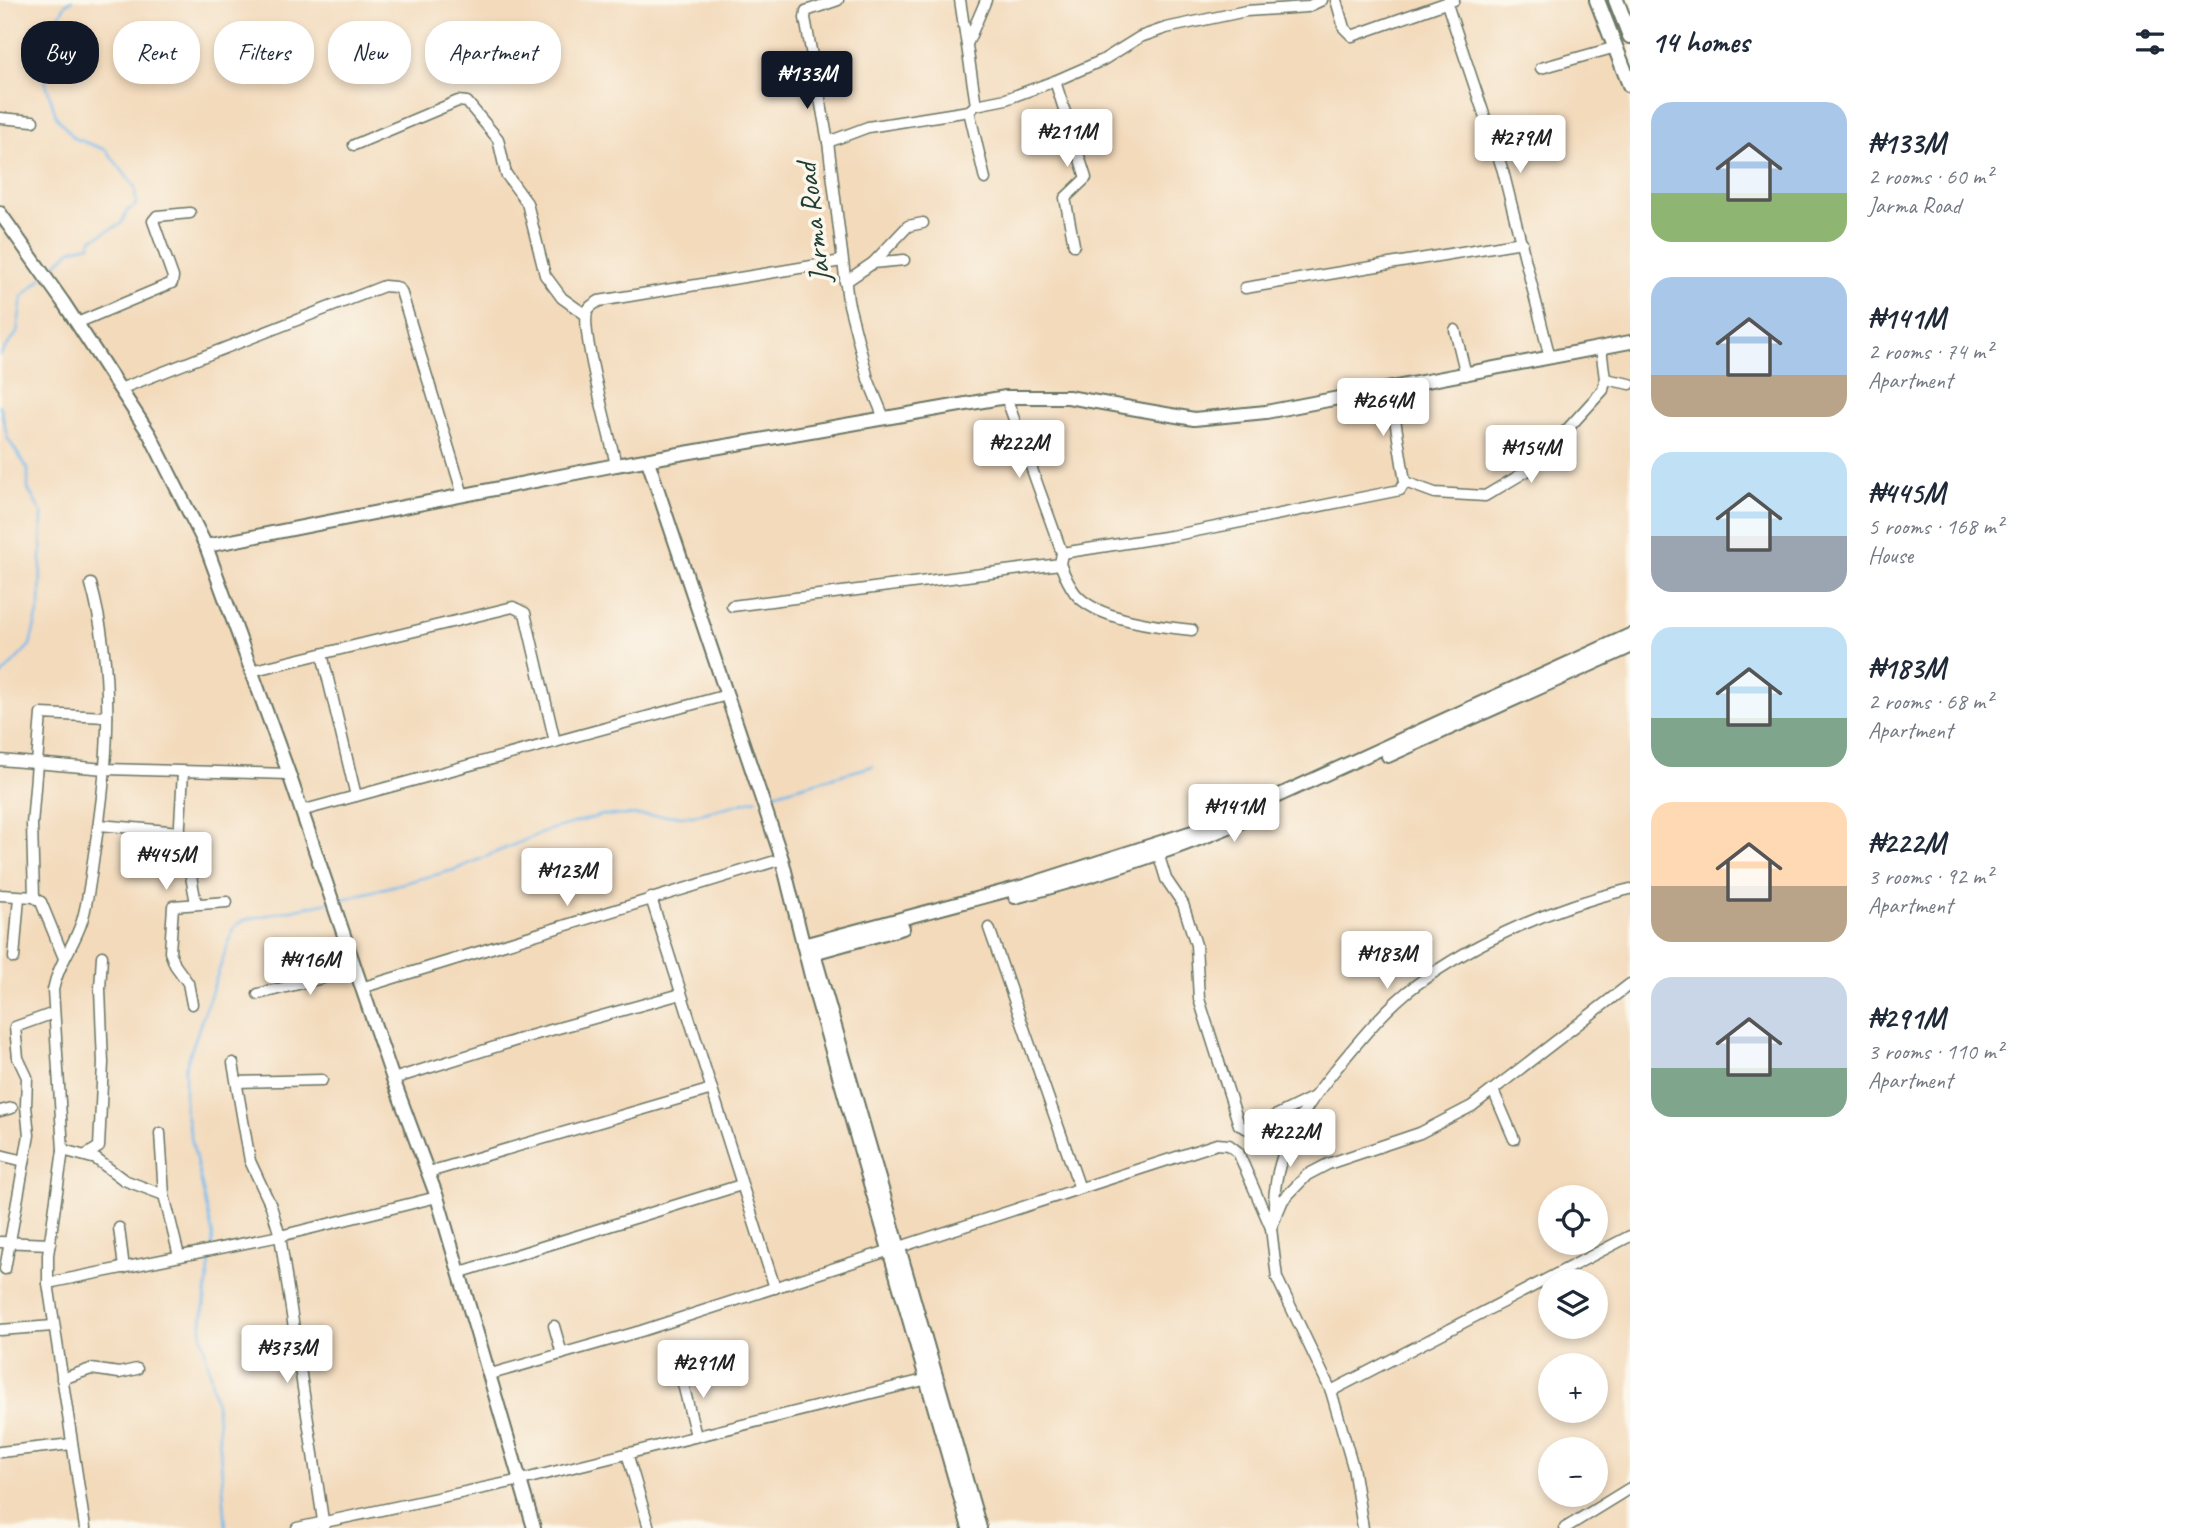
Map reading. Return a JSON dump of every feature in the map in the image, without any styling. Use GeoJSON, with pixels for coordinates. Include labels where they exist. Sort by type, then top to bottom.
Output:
{"type":"FeatureCollection","features":[{"type":"Feature","properties":{"kind":"main road"},"geometry":{"type":"LineString","coordinates":[[1597,0],[1630,85]]}},
{"type":"Feature","properties":{"kind":"main road"},"geometry":{"type":"LineString","coordinates":[[1616,0],[1627,21],[1630,36]]}},
{"type":"Feature","properties":{"kind":"street","name":"Jarma Road"},"geometry":{"type":"LineString","coordinates":[[838,0],[813,7],[806,11],[805,18],[828,142],[845,282],[868,379],[884,418]]}},
{"type":"Feature","properties":{"kind":"street"},"geometry":{"type":"LineString","coordinates":[[960,0],[967,43],[972,108],[985,179]]}},
{"type":"Feature","properties":{"kind":"street"},"geometry":{"type":"LineString","coordinates":[[967,43],[986,0]]}},
{"type":"Feature","properties":{"kind":"street"},"geometry":{"type":"LineString","coordinates":[[828,142],[868,127],[1006,99],[1103,60],[1140,37],[1194,20],[1258,5],[1307,7],[1322,0]]}},
{"type":"Feature","properties":{"kind":"street"},"geometry":{"type":"LineString","coordinates":[[1336,0],[1344,28],[1352,36],[1451,2],[1503,171],[1550,358]]}},
{"type":"Feature","properties":{"kind":"street"},"geometry":{"type":"LineString","coordinates":[[1541,68],[1616,47]]}},
{"type":"Feature","properties":{"kind":"street"},"geometry":{"type":"LineString","coordinates":[[1055,81],[1086,178],[1065,198],[1074,245]]}},
{"type":"Feature","properties":{"kind":"street"},"geometry":{"type":"LineString","coordinates":[[354,145],[458,102],[467,102],[498,139],[506,174],[527,203],[545,275],[562,299],[586,315]]}},
{"type":"Feature","properties":{"kind":"street"},"geometry":{"type":"LineString","coordinates":[[0,118],[33,121]]}},
{"type":"Feature","properties":{"kind":"street"},"geometry":{"type":"LineString","coordinates":[[0,213],[51,284],[120,389],[166,464],[206,546],[289,774],[393,1079],[429,1172],[461,1272],[534,1528]]}},
{"type":"Feature","properties":{"kind":"street"},"geometry":{"type":"LineString","coordinates":[[77,323],[172,283],[173,276],[153,225],[154,217],[190,213]]}},
{"type":"Feature","properties":{"kind":"street"},"geometry":{"type":"LineString","coordinates":[[845,282],[873,263],[908,226],[923,223]]}},
{"type":"Feature","properties":{"kind":"street"},"geometry":{"type":"LineString","coordinates":[[1245,288],[1522,242]]}},
{"type":"Feature","properties":{"kind":"street"},"geometry":{"type":"LineString","coordinates":[[873,263],[904,260]]}},
{"type":"Feature","properties":{"kind":"street"},"geometry":{"type":"LineString","coordinates":[[616,465],[589,340],[586,315],[589,307],[598,301],[842,261]]}},
{"type":"Feature","properties":{"kind":"street"},"geometry":{"type":"LineString","coordinates":[[120,389],[390,285],[401,291],[463,495]]}},
{"type":"Feature","properties":{"kind":"street"},"geometry":{"type":"LineString","coordinates":[[1455,330],[1466,374]]}},
{"type":"Feature","properties":{"kind":"street"},"geometry":{"type":"LineString","coordinates":[[206,546],[616,465],[1006,397],[1068,397],[1194,419],[1266,412],[1630,342]]}},
{"type":"Feature","properties":{"kind":"street"},"geometry":{"type":"LineString","coordinates":[[1405,482],[1433,493],[1485,496],[1532,468],[1603,390],[1605,379],[1601,348]]}},
{"type":"Feature","properties":{"kind":"street"},"geometry":{"type":"LineString","coordinates":[[1605,379],[1630,384]]}},
{"type":"Feature","properties":{"kind":"street"},"geometry":{"type":"LineString","coordinates":[[1062,553],[1171,536],[1400,490],[1405,482],[1390,388]]}},
{"type":"Feature","properties":{"kind":"street"},"geometry":{"type":"LineString","coordinates":[[1006,397],[1062,553],[1060,564],[1076,595],[1104,611],[1148,626],[1192,631]]}},
{"type":"Feature","properties":{"kind":"street"},"geometry":{"type":"LineString","coordinates":[[648,461],[782,859],[894,1249],[980,1528]]}},
{"type":"Feature","properties":{"kind":"street"},"geometry":{"type":"LineString","coordinates":[[732,606],[1060,564]]}},
{"type":"Feature","properties":{"kind":"street"},"geometry":{"type":"LineString","coordinates":[[85,1528],[48,1283],[50,1244],[63,1150],[53,990],[64,958],[82,922],[99,825],[105,769],[105,637],[92,584]]}},
{"type":"Feature","properties":{"kind":"street"},"geometry":{"type":"LineString","coordinates":[[251,671],[506,607],[519,609],[525,613],[555,742]]}},
{"type":"Feature","properties":{"kind":"street"},"geometry":{"type":"LineString","coordinates":[[808,949],[1024,886],[1214,825],[1630,635]]}},
{"type":"Feature","properties":{"kind":"street"},"geometry":{"type":"LineString","coordinates":[[801,924],[815,935],[839,940],[1027,894],[1158,853],[1229,828],[1630,647]]}},
{"type":"Feature","properties":{"kind":"street"},"geometry":{"type":"LineString","coordinates":[[322,654],[356,796]]}},
{"type":"Feature","properties":{"kind":"street"},"geometry":{"type":"LineString","coordinates":[[300,811],[727,695]]}},
{"type":"Feature","properties":{"kind":"street"},"geometry":{"type":"LineString","coordinates":[[34,897],[32,825],[36,762],[43,713],[107,717]]}},
{"type":"Feature","properties":{"kind":"street"},"geometry":{"type":"LineString","coordinates":[[0,760],[105,769],[289,774]]}},
{"type":"Feature","properties":{"kind":"street"},"geometry":{"type":"LineString","coordinates":[[183,772],[180,846],[187,855],[196,903]]}},
{"type":"Feature","properties":{"kind":"street"},"geometry":{"type":"LineString","coordinates":[[99,825],[180,832]]}},
{"type":"Feature","properties":{"kind":"street"},"geometry":{"type":"LineString","coordinates":[[1158,853],[1166,878],[1183,904],[1196,945],[1196,980],[1202,1011],[1239,1125],[1248,1129],[1315,1097]]}},
{"type":"Feature","properties":{"kind":"street"},"geometry":{"type":"LineString","coordinates":[[361,988],[782,859]]}},
{"type":"Feature","properties":{"kind":"street"},"geometry":{"type":"LineString","coordinates":[[1363,1528],[1353,1467],[1331,1391],[1284,1297],[1273,1260],[1271,1228],[1281,1157],[1296,1123],[1315,1097],[1364,1036],[1414,986],[1453,960],[1531,922],[1630,889]]}},
{"type":"Feature","properties":{"kind":"street"},"geometry":{"type":"LineString","coordinates":[[0,895],[34,897],[43,905],[64,958]]}},
{"type":"Feature","properties":{"kind":"street"},"geometry":{"type":"LineString","coordinates":[[13,958],[19,897]]}},
{"type":"Feature","properties":{"kind":"street"},"geometry":{"type":"LineString","coordinates":[[651,898],[775,1288]]}},
{"type":"Feature","properties":{"kind":"street"},"geometry":{"type":"LineString","coordinates":[[192,1004],[188,983],[175,965],[170,952],[173,906],[228,902]]}},
{"type":"Feature","properties":{"kind":"street"},"geometry":{"type":"LineString","coordinates":[[989,928],[1079,1186]]}},
{"type":"Feature","properties":{"kind":"street"},"geometry":{"type":"LineString","coordinates":[[820,974],[828,955],[839,940]]}},
{"type":"Feature","properties":{"kind":"street"},"geometry":{"type":"LineString","coordinates":[[808,949],[820,974],[969,1528]]}},
{"type":"Feature","properties":{"kind":"street"},"geometry":{"type":"LineString","coordinates":[[86,1156],[99,1147],[103,1063],[100,989],[102,956]]}},
{"type":"Feature","properties":{"kind":"street"},"geometry":{"type":"LineString","coordinates":[[258,994],[355,970]]}},
{"type":"Feature","properties":{"kind":"street"},"geometry":{"type":"LineString","coordinates":[[1274,1217],[1293,1186],[1307,1175],[1328,1164],[1449,1120],[1493,1090],[1630,984]]}},
{"type":"Feature","properties":{"kind":"street"},"geometry":{"type":"LineString","coordinates":[[393,1079],[533,1035],[681,993]]}},
{"type":"Feature","properties":{"kind":"street"},"geometry":{"type":"LineString","coordinates":[[5,1269],[4,1242],[29,1135],[27,1077],[18,1058],[15,1027],[54,1013]]}},
{"type":"Feature","properties":{"kind":"street"},"geometry":{"type":"LineString","coordinates":[[233,1063],[250,1161],[271,1206],[280,1236],[324,1525]]}},
{"type":"Feature","properties":{"kind":"street"},"geometry":{"type":"LineString","coordinates":[[237,1082],[322,1080]]}},
{"type":"Feature","properties":{"kind":"street"},"geometry":{"type":"LineString","coordinates":[[429,1172],[712,1089]]}},
{"type":"Feature","properties":{"kind":"street"},"geometry":{"type":"LineString","coordinates":[[1493,1090],[1514,1139]]}},
{"type":"Feature","properties":{"kind":"street"},"geometry":{"type":"LineString","coordinates":[[0,1111],[12,1108]]}},
{"type":"Feature","properties":{"kind":"street"},"geometry":{"type":"LineString","coordinates":[[160,1133],[164,1195],[179,1256]]}},
{"type":"Feature","properties":{"kind":"street"},"geometry":{"type":"LineString","coordinates":[[491,1374],[775,1288],[1079,1186],[1224,1143],[1238,1152],[1271,1228]]}},
{"type":"Feature","properties":{"kind":"street"},"geometry":{"type":"LineString","coordinates":[[63,1150],[96,1159],[124,1180],[164,1195]]}},
{"type":"Feature","properties":{"kind":"street"},"geometry":{"type":"LineString","coordinates":[[0,1155],[24,1161]]}},
{"type":"Feature","properties":{"kind":"street"},"geometry":{"type":"LineString","coordinates":[[461,1272],[741,1185]]}},
{"type":"Feature","properties":{"kind":"street"},"geometry":{"type":"LineString","coordinates":[[48,1283],[280,1236],[437,1197]]}},
{"type":"Feature","properties":{"kind":"street"},"geometry":{"type":"LineString","coordinates":[[119,1228],[124,1268]]}},
{"type":"Feature","properties":{"kind":"street"},"geometry":{"type":"LineString","coordinates":[[1331,1391],[1630,1236]]}},
{"type":"Feature","properties":{"kind":"street"},"geometry":{"type":"LineString","coordinates":[[4,1242],[50,1244]]}},
{"type":"Feature","properties":{"kind":"street"},"geometry":{"type":"LineString","coordinates":[[0,1330],[53,1326]]}},
{"type":"Feature","properties":{"kind":"street"},"geometry":{"type":"LineString","coordinates":[[554,1326],[562,1354]]}},
{"type":"Feature","properties":{"kind":"street"},"geometry":{"type":"LineString","coordinates":[[62,1378],[91,1369],[119,1373],[137,1369]]}},
{"type":"Feature","properties":{"kind":"street"},"geometry":{"type":"LineString","coordinates":[[680,1372],[696,1436]]}},
{"type":"Feature","properties":{"kind":"street"},"geometry":{"type":"LineString","coordinates":[[298,1528],[324,1525],[521,1480],[928,1379]]}},
{"type":"Feature","properties":{"kind":"street"},"geometry":{"type":"LineString","coordinates":[[0,1452],[72,1444]]}},
{"type":"Feature","properties":{"kind":"street"},"geometry":{"type":"LineString","coordinates":[[627,1453],[649,1528]]}},
{"type":"Feature","properties":{"kind":"street"},"geometry":{"type":"LineString","coordinates":[[1565,1528],[1630,1488]]}},
{"type":"Feature","properties":{"kind":"waterway"},"geometry":{"type":"LineString","coordinates":[[47,273],[72,249],[90,245],[92,239],[121,224],[127,211],[136,205],[135,187],[106,150],[74,138],[56,116],[44,77],[44,51],[55,23],[66,4],[72,0]]}},
{"type":"Feature","properties":{"kind":"waterway"},"geometry":{"type":"LineString","coordinates":[[0,355],[17,333],[22,297],[42,278]]}},
{"type":"Feature","properties":{"kind":"waterway"},"geometry":{"type":"LineString","coordinates":[[0,406],[8,439],[28,469],[28,489],[42,514],[40,605],[30,645],[0,677]]}},
{"type":"Feature","properties":{"kind":"waterway"},"geometry":{"type":"LineString","coordinates":[[766,796],[873,766]]}},
{"type":"Feature","properties":{"kind":"waterway"},"geometry":{"type":"LineString","coordinates":[[335,901],[454,870],[549,830],[603,815],[692,816],[757,799]]}},
{"type":"Feature","properties":{"kind":"waterway"},"geometry":{"type":"LineString","coordinates":[[212,1247],[213,1236],[185,1110],[185,1068],[234,927],[244,920],[329,902]]}},
{"type":"Feature","properties":{"kind":"waterway"},"geometry":{"type":"LineString","coordinates":[[211,1254],[201,1329],[217,1409],[226,1528]]}}]}
